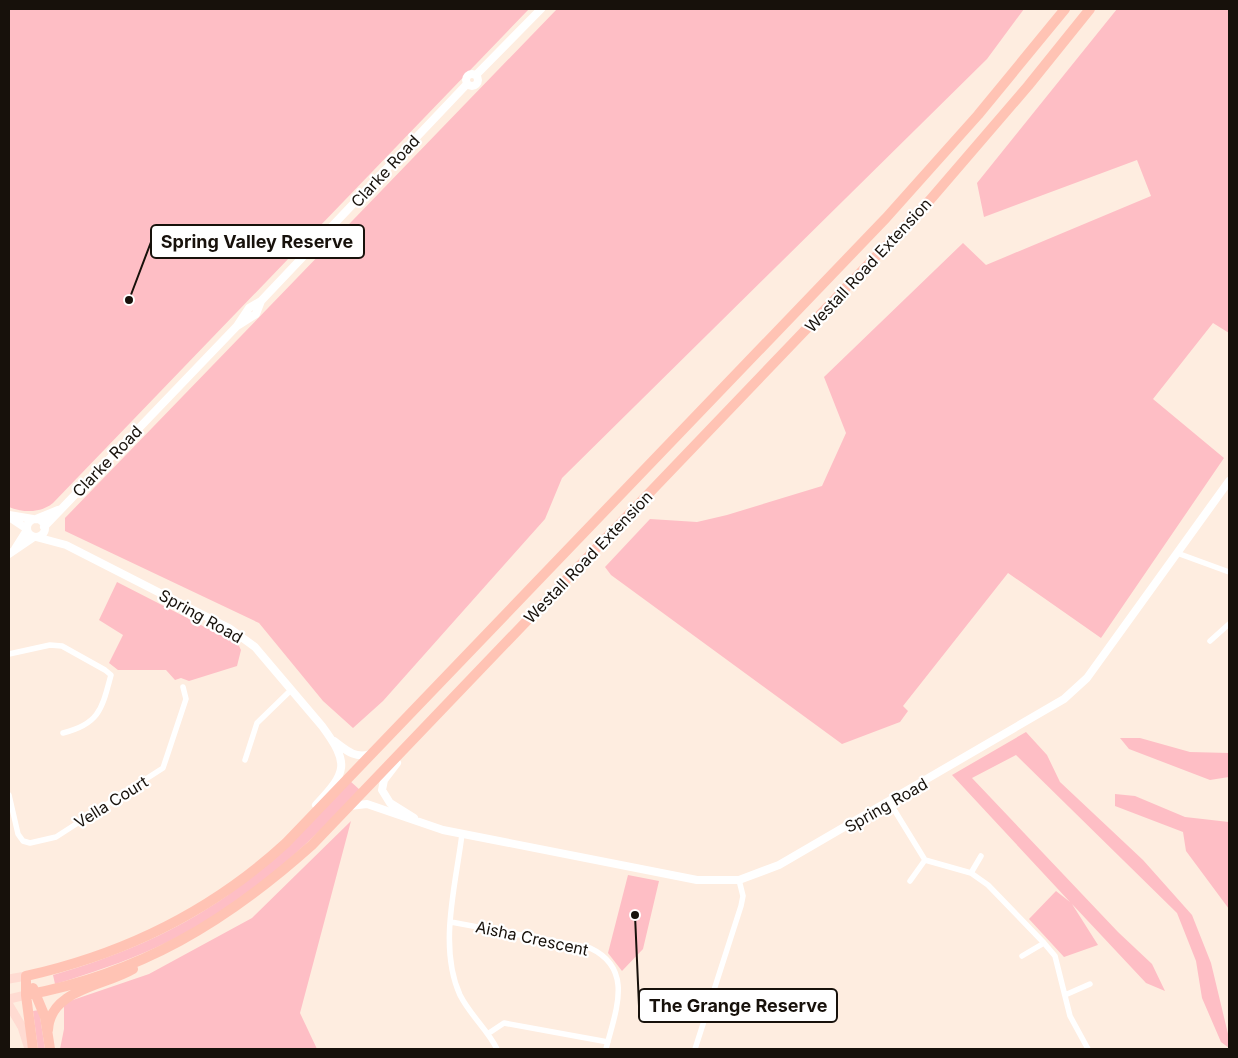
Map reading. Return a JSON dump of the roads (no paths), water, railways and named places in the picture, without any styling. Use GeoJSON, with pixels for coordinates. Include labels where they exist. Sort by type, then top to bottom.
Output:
{"type":"FeatureCollection","features":[{"type":"Feature","properties":{"kind":"highway","name":"Westall Road Extension"},"geometry":{"type":"LineString","coordinates":[[26,976],[93,958],[149,936],[214,900],[272,856],[886,218],[978,116],[1065,9]]}},
{"type":"Feature","properties":{"kind":"highway","name":"Westall Road Extension"},"geometry":{"type":"LineString","coordinates":[[31,994],[102,975],[156,953],[197,932],[245,901],[305,851],[930,200],[1016,101],[1090,9]]}},
{"type":"Feature","properties":{"kind":"highway"},"geometry":{"type":"LineString","coordinates":[[50,1049],[48,1030],[52,1012],[63,1001],[80,991],[131,971],[156,953]]}},
{"type":"Feature","properties":{"kind":"highway"},"geometry":{"type":"LineString","coordinates":[[26,976],[31,994],[48,1030]]}},
{"type":"Feature","properties":{"kind":"highway"},"geometry":{"type":"LineString","coordinates":[[31,994],[33,1049]]}},
{"type":"Feature","properties":{"kind":"main road","name":"Clarke Road"},"geometry":{"type":"LineString","coordinates":[[44,528],[60,509],[237,326],[249,308],[262,301],[467,84],[467,76],[476,75],[541,9]]}},
{"type":"Feature","properties":{"kind":"main road","name":"Spring Road"},"geometry":{"type":"LineString","coordinates":[[349,806],[367,804],[429,826],[462,834],[697,880],[738,880],[779,866],[890,803],[1064,699],[1087,678],[1229,481]]}},
{"type":"Feature","properties":{"kind":"main road","name":"Clarke Road"},"geometry":{"type":"LineString","coordinates":[[35,519],[60,509]]}},
{"type":"Feature","properties":{"kind":"main road"},"geometry":{"type":"LineString","coordinates":[[9,516],[35,519],[42,522],[44,528],[42,534],[12,551]]}},
{"type":"Feature","properties":{"kind":"main road"},"geometry":{"type":"LineString","coordinates":[[9,516],[35,537]]}},
{"type":"Feature","properties":{"kind":"main road"},"geometry":{"type":"LineString","coordinates":[[12,551],[27,530],[28,523],[35,519]]}},
{"type":"Feature","properties":{"kind":"main road","name":"Spring Road"},"geometry":{"type":"LineString","coordinates":[[44,528],[66,545]]}},
{"type":"Feature","properties":{"kind":"main road","name":"Spring Road"},"geometry":{"type":"LineString","coordinates":[[35,537],[48,538],[66,545],[229,628],[254,647],[332,740],[352,754],[361,757],[372,754]]}},
{"type":"Feature","properties":{"kind":"main road","name":"Spring Road"},"geometry":{"type":"LineString","coordinates":[[427,725],[388,774],[382,790],[390,803],[429,826]]}},
{"type":"Feature","properties":{"kind":"main road","name":"Spring Road"},"geometry":{"type":"LineString","coordinates":[[272,856],[289,833],[327,793],[343,766],[332,740]]}},
{"type":"Feature","properties":{"kind":"main road","name":"Westall Road Extension"},"geometry":{"type":"LineString","coordinates":[[9,979],[26,976]]}},
{"type":"Feature","properties":{"kind":"main road","name":"Westall Road Extension"},"geometry":{"type":"LineString","coordinates":[[9,998],[31,994]]}},
{"type":"Feature","properties":{"kind":"main road"},"geometry":{"type":"LineString","coordinates":[[9,1005],[22,1027],[29,1049]]}},
{"type":"Feature","properties":{"kind":"street"},"geometry":{"type":"LineString","coordinates":[[1177,553],[1229,572]]}},
{"type":"Feature","properties":{"kind":"street"},"geometry":{"type":"LineString","coordinates":[[1210,641],[1229,624]]}},
{"type":"Feature","properties":{"kind":"street"},"geometry":{"type":"LineString","coordinates":[[9,654],[50,645],[62,646],[106,670],[111,675],[101,710],[94,720],[76,730],[63,734]]}},
{"type":"Feature","properties":{"kind":"street","name":"Vella Court"},"geometry":{"type":"LineString","coordinates":[[9,795],[18,834],[23,841],[30,843],[56,837],[163,768],[186,698],[183,687]]}},
{"type":"Feature","properties":{"kind":"street"},"geometry":{"type":"LineString","coordinates":[[245,760],[257,723],[291,690]]}},
{"type":"Feature","properties":{"kind":"street"},"geometry":{"type":"LineString","coordinates":[[890,803],[925,860],[971,873],[988,885],[1055,956],[1070,1016],[1088,1049]]}},
{"type":"Feature","properties":{"kind":"street"},"geometry":{"type":"LineString","coordinates":[[462,834],[451,922],[453,976],[460,995],[469,1010],[489,1032],[497,1049]]}},
{"type":"Feature","properties":{"kind":"street"},"geometry":{"type":"LineString","coordinates":[[971,873],[981,856]]}},
{"type":"Feature","properties":{"kind":"street"},"geometry":{"type":"LineString","coordinates":[[910,881],[925,860]]}},
{"type":"Feature","properties":{"kind":"street"},"geometry":{"type":"LineString","coordinates":[[695,1049],[742,906],[743,896],[738,880]]}},
{"type":"Feature","properties":{"kind":"street","name":"Aisha Crescent"},"geometry":{"type":"LineString","coordinates":[[451,922],[590,948],[601,954],[612,965],[620,992],[606,1049]]}},
{"type":"Feature","properties":{"kind":"street"},"geometry":{"type":"LineString","coordinates":[[1022,956],[1044,943]]}},
{"type":"Feature","properties":{"kind":"street"},"geometry":{"type":"LineString","coordinates":[[1065,995],[1090,984]]}},
{"type":"Feature","properties":{"kind":"street"},"geometry":{"type":"LineString","coordinates":[[489,1032],[504,1023],[608,1042]]}},
{"type":"Feature","properties":{"kind":"place","name":"Spring Valley Reserve"},"geometry":{"type":"Point","coordinates":[129,300]}},
{"type":"Feature","properties":{"kind":"place","name":"The Grange Reserve"},"geometry":{"type":"Point","coordinates":[635,915]}}]}
